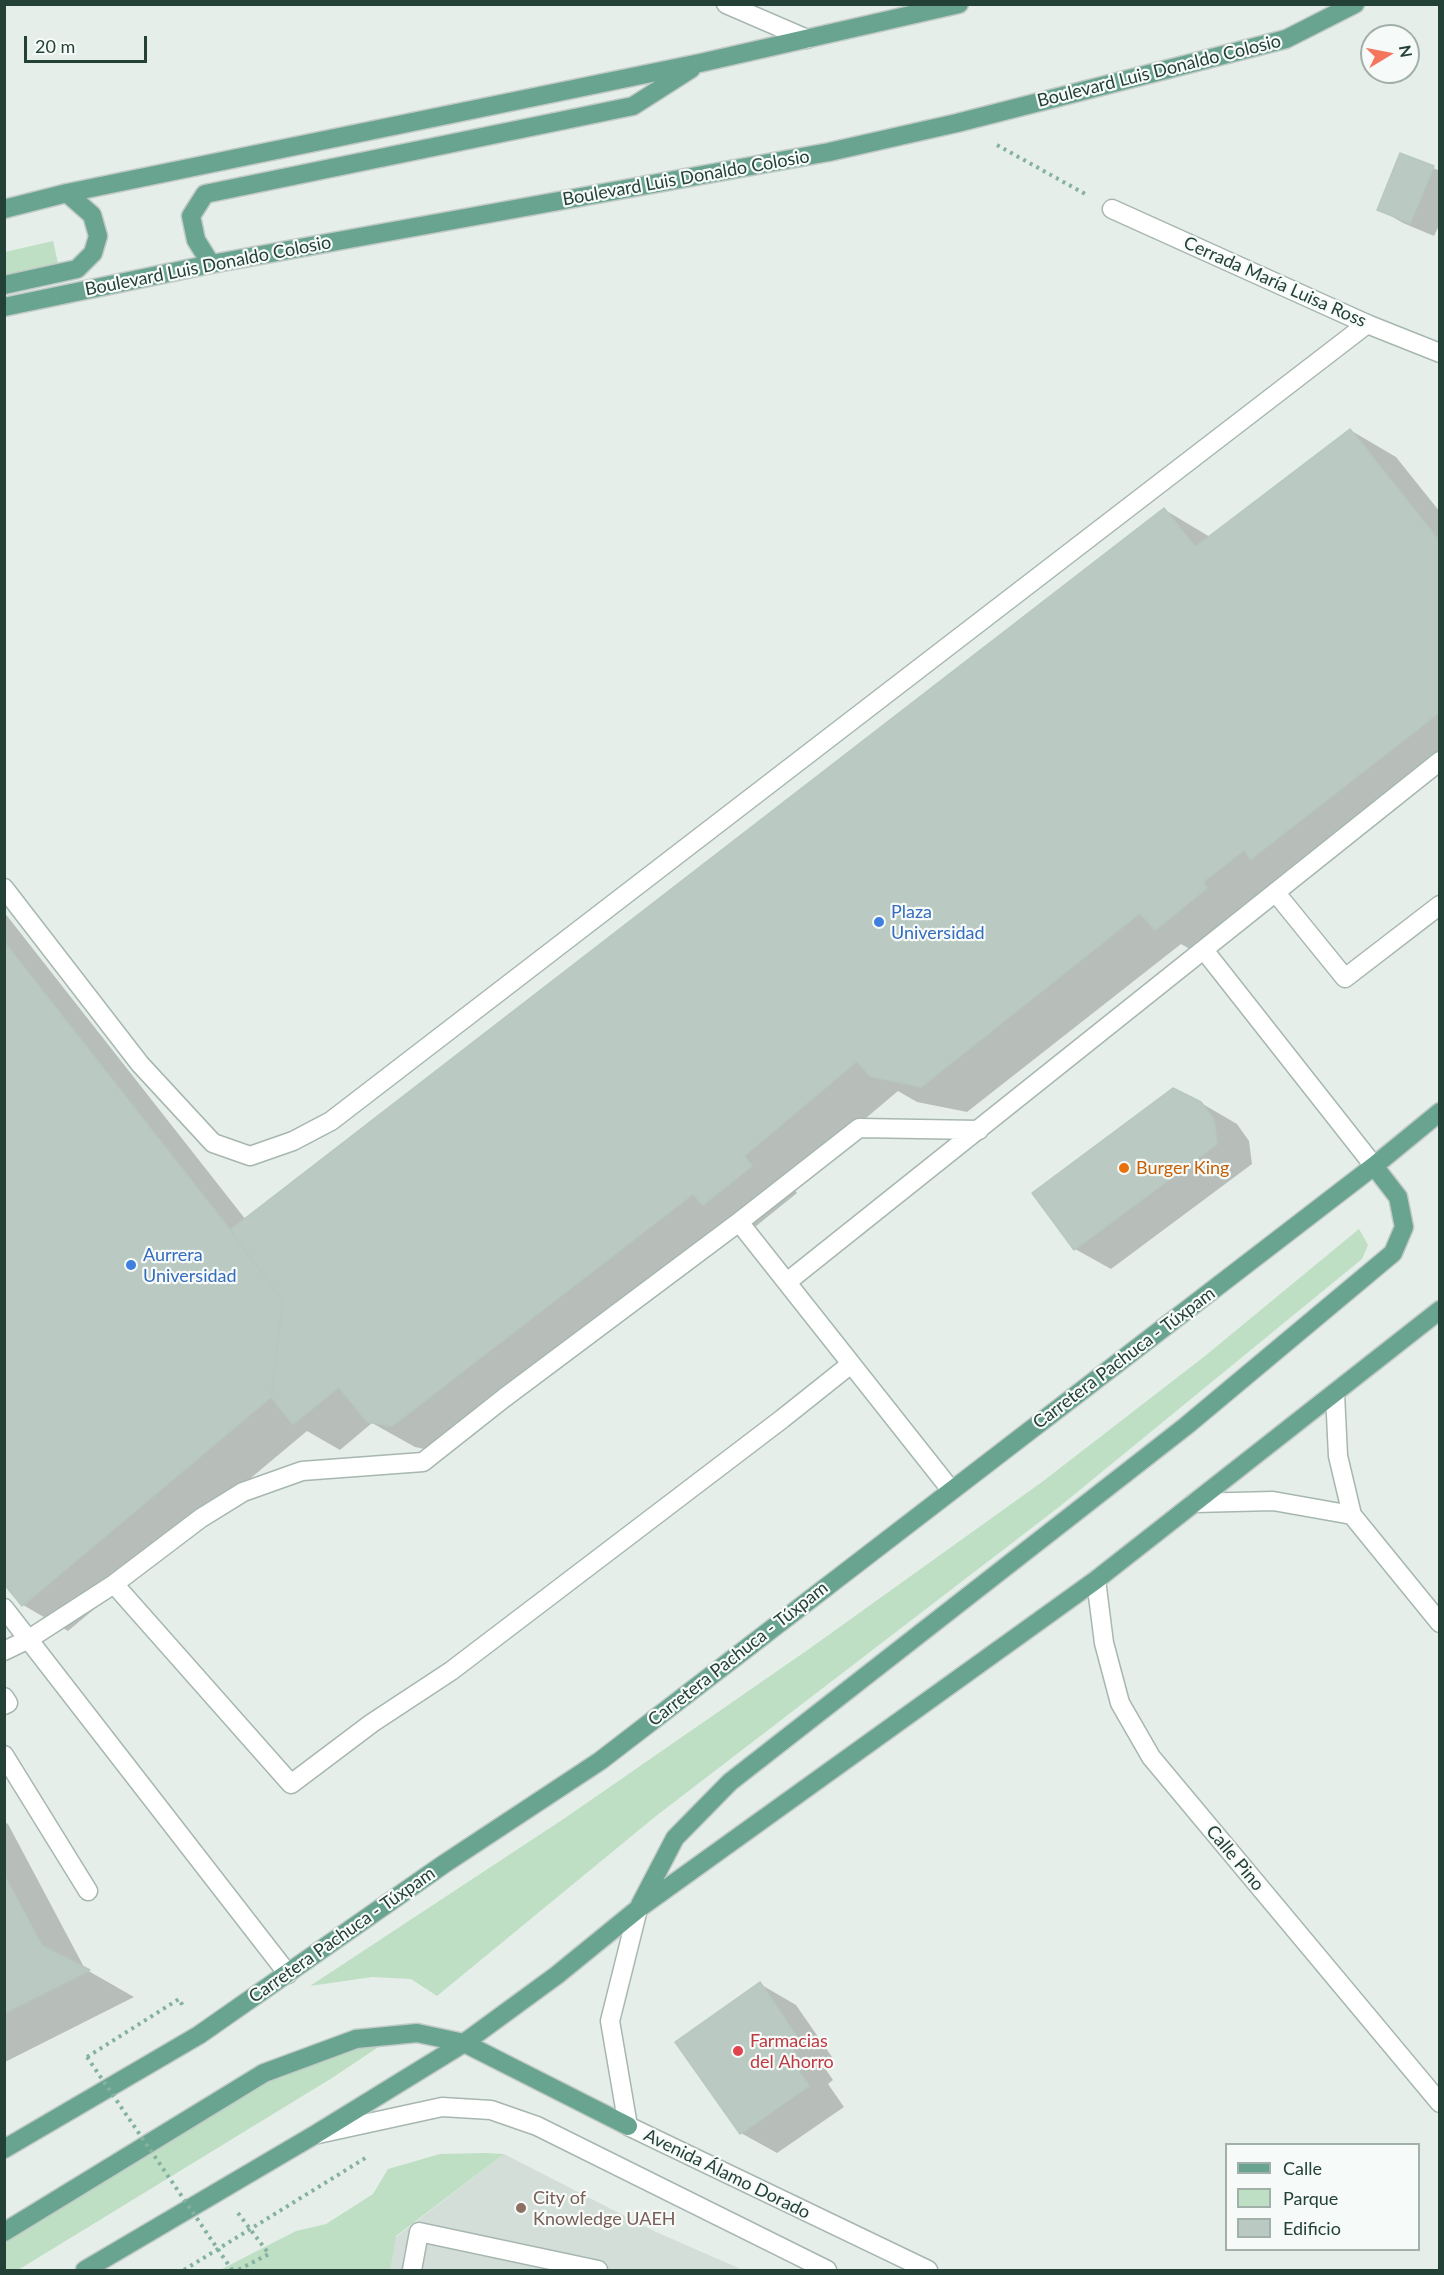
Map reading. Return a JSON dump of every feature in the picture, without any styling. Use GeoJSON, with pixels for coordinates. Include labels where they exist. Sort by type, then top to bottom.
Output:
{"type":"FeatureCollection","features":[{"type":"Feature","properties":{"kind":"main road"},"geometry":{"type":"LineString","coordinates":[[4,209],[67,193],[700,63],[959,4]]}},
{"type":"Feature","properties":{"kind":"main road","name":"Boulevard Luis Donaldo Colosio"},"geometry":{"type":"LineString","coordinates":[[4,307],[211,264],[829,152],[957,123],[1286,39],[1355,4]]}},
{"type":"Feature","properties":{"kind":"main road"},"geometry":{"type":"LineString","coordinates":[[211,264],[196,240],[191,216],[205,195],[633,106],[700,63]]}},
{"type":"Feature","properties":{"kind":"main road"},"geometry":{"type":"LineString","coordinates":[[4,285],[77,269],[93,253],[98,236],[92,215],[67,193]]}},
{"type":"Feature","properties":{"kind":"main road","name":"Carretera Pachuca - Túxpam"},"geometry":{"type":"LineString","coordinates":[[4,2149],[200,2035],[444,1864],[600,1761],[1374,1166],[1440,1112]]}},
{"type":"Feature","properties":{"kind":"main road"},"geometry":{"type":"LineString","coordinates":[[638,1909],[675,1838],[730,1782],[1186,1426],[1393,1253],[1404,1227],[1398,1197],[1374,1166]]}},
{"type":"Feature","properties":{"kind":"main road"},"geometry":{"type":"LineString","coordinates":[[85,2271],[464,2043],[556,1975],[638,1909],[1096,1580],[1440,1310]]}},
{"type":"Feature","properties":{"kind":"main road"},"geometry":{"type":"LineString","coordinates":[[4,2232],[264,2073],[356,2038],[417,2033],[464,2043],[628,2126]]}},
{"type":"Feature","properties":{"kind":"street"},"geometry":{"type":"LineString","coordinates":[[726,4],[807,39]]}},
{"type":"Feature","properties":{"kind":"street","name":"Cerrada María Luisa Ross"},"geometry":{"type":"LineString","coordinates":[[1112,209],[1367,324],[1440,352]]}},
{"type":"Feature","properties":{"kind":"street"},"geometry":{"type":"LineString","coordinates":[[4,888],[140,1064],[213,1143],[250,1156],[293,1141],[331,1121],[1367,324]]}},
{"type":"Feature","properties":{"kind":"street"},"geometry":{"type":"LineString","coordinates":[[787,1282],[1440,761]]}},
{"type":"Feature","properties":{"kind":"street"},"geometry":{"type":"LineString","coordinates":[[1276,893],[1345,978],[1440,905]]}},
{"type":"Feature","properties":{"kind":"street"},"geometry":{"type":"LineString","coordinates":[[1204,951],[1374,1166]]}},
{"type":"Feature","properties":{"kind":"street"},"geometry":{"type":"LineString","coordinates":[[4,1651],[29,1639],[114,1584],[201,1518],[243,1492],[302,1471],[423,1462],[859,1128],[979,1130]]}},
{"type":"Feature","properties":{"kind":"street"},"geometry":{"type":"LineString","coordinates":[[739,1222],[951,1490]]}},
{"type":"Feature","properties":{"kind":"street"},"geometry":{"type":"LineString","coordinates":[[114,1584],[291,1784],[372,1722],[451,1671],[851,1364]]}},
{"type":"Feature","properties":{"kind":"street"},"geometry":{"type":"LineString","coordinates":[[1335,1394],[1338,1456],[1352,1515],[1440,1623]]}},
{"type":"Feature","properties":{"kind":"street"},"geometry":{"type":"LineString","coordinates":[[1194,1503],[1273,1501],[1352,1515]]}},
{"type":"Feature","properties":{"kind":"street","name":"Calle Pino"},"geometry":{"type":"LineString","coordinates":[[1096,1580],[1104,1643],[1120,1704],[1151,1757],[1440,2103]]}},
{"type":"Feature","properties":{"kind":"street"},"geometry":{"type":"LineString","coordinates":[[4,1608],[288,1974]]}},
{"type":"Feature","properties":{"kind":"street"},"geometry":{"type":"LineString","coordinates":[[4,1697],[8,1703],[4,1705]]}},
{"type":"Feature","properties":{"kind":"street"},"geometry":{"type":"LineString","coordinates":[[4,1755],[88,1891]]}},
{"type":"Feature","properties":{"kind":"street","name":"Avenida Álamo Dorado"},"geometry":{"type":"LineString","coordinates":[[638,1909],[610,2021],[628,2126],[928,2271]]}},
{"type":"Feature","properties":{"kind":"street"},"geometry":{"type":"LineString","coordinates":[[316,2134],[442,2107],[490,2110],[537,2126],[827,2271]]}},
{"type":"Feature","properties":{"kind":"street"},"geometry":{"type":"LineString","coordinates":[[412,2271],[420,2232],[598,2271]]}},
{"type":"Feature","properties":{"kind":"path"},"geometry":{"type":"LineString","coordinates":[[957,123],[1112,209]]}},
{"type":"Feature","properties":{"kind":"path"},"geometry":{"type":"LineString","coordinates":[[179,1999],[87,2057],[232,2271]]}},
{"type":"Feature","properties":{"kind":"path"},"geometry":{"type":"LineString","coordinates":[[184,2271],[249,2228],[375,2152]]}},
{"type":"Feature","properties":{"kind":"path"},"geometry":{"type":"LineString","coordinates":[[221,2191],[269,2254],[238,2271]]}},
{"type":"Feature","properties":{"kind":"shaded area","name":"City of Knowledge UAEH"},"geometry":{"type":"Polygon","coordinates":[[[504,2154],[656,2232],[743,2270],[345,2270],[396,2237],[504,2154]]]}},
{"type":"Feature","properties":{"kind":"green space"},"geometry":{"type":"Polygon","coordinates":[[[53,241],[58,263],[5,276],[5,252],[53,241]]]}},
{"type":"Feature","properties":{"kind":"green space"},"geometry":{"type":"Polygon","coordinates":[[[1359,1229],[1368,1245],[1362,1259],[1059,1507],[656,1816],[437,1996],[411,1979],[372,1977],[310,1986],[565,1818],[809,1649],[1042,1482],[1205,1356],[1359,1229]]]}},
{"type":"Feature","properties":{"kind":"green space"},"geometry":{"type":"Polygon","coordinates":[[[398,2034],[332,2078],[18,2270],[5,2270],[5,2222],[291,2059],[398,2034]]]}},
{"type":"Feature","properties":{"kind":"green space"},"geometry":{"type":"Polygon","coordinates":[[[440,2154],[504,2154],[396,2236],[390,2270],[220,2270],[296,2231],[326,2224],[373,2194],[388,2169],[440,2154]]]}},
{"type":"Feature","properties":{"kind":"building"},"geometry":{"type":"Polygon","coordinates":[[[1400,153],[1434,166],[1410,223],[1377,210],[1400,153]]]}},
{"type":"Feature","properties":{"kind":"building","name":"Plaza Universidad"},"geometry":{"type":"Polygon","coordinates":[[[1350,429],[1440,542],[1440,712],[1251,859],[1244,850],[1203,882],[1207,888],[1155,930],[1140,913],[921,1087],[870,1076],[857,1061],[744,1156],[752,1166],[703,1205],[693,1194],[392,1426],[367,1422],[339,1387],[293,1424],[271,1397],[283,1300],[230,1230],[1164,508],[1195,547],[1350,429]]]}},
{"type":"Feature","properties":{"kind":"building","name":"Aurrera Universidad"},"geometry":{"type":"Polygon","coordinates":[[[4,942],[283,1300],[271,1397],[22,1606],[4,1584],[4,942]]]}},
{"type":"Feature","properties":{"kind":"building","name":"Burger King"},"geometry":{"type":"Polygon","coordinates":[[[1173,1088],[1201,1102],[1214,1120],[1217,1144],[1074,1250],[1032,1193],[1173,1088]]]}},
{"type":"Feature","properties":{"kind":"building"},"geometry":{"type":"Polygon","coordinates":[[[4,1875],[42,1946],[90,1970],[4,2013],[4,1875]]]}},
{"type":"Feature","properties":{"kind":"building","name":"Farmacias del Ahorro"},"geometry":{"type":"Polygon","coordinates":[[[760,1982],[797,2037],[788,2043],[799,2059],[793,2063],[809,2086],[740,2134],[675,2042],[760,1982]]]}},
{"type":"Feature","properties":{"kind":"place","name":"Plaza Universidad"},"geometry":{"type":"Point","coordinates":[879,922]}},
{"type":"Feature","properties":{"kind":"place","name":"Burger King"},"geometry":{"type":"Point","coordinates":[1124,1168]}},
{"type":"Feature","properties":{"kind":"place","name":"Aurrera Universidad"},"geometry":{"type":"Point","coordinates":[131,1265]}},
{"type":"Feature","properties":{"kind":"place","name":"Farmacias del Ahorro"},"geometry":{"type":"Point","coordinates":[738,2051]}},
{"type":"Feature","properties":{"kind":"place","name":"City of Knowledge UAEH"},"geometry":{"type":"Point","coordinates":[521,2208]}}]}
